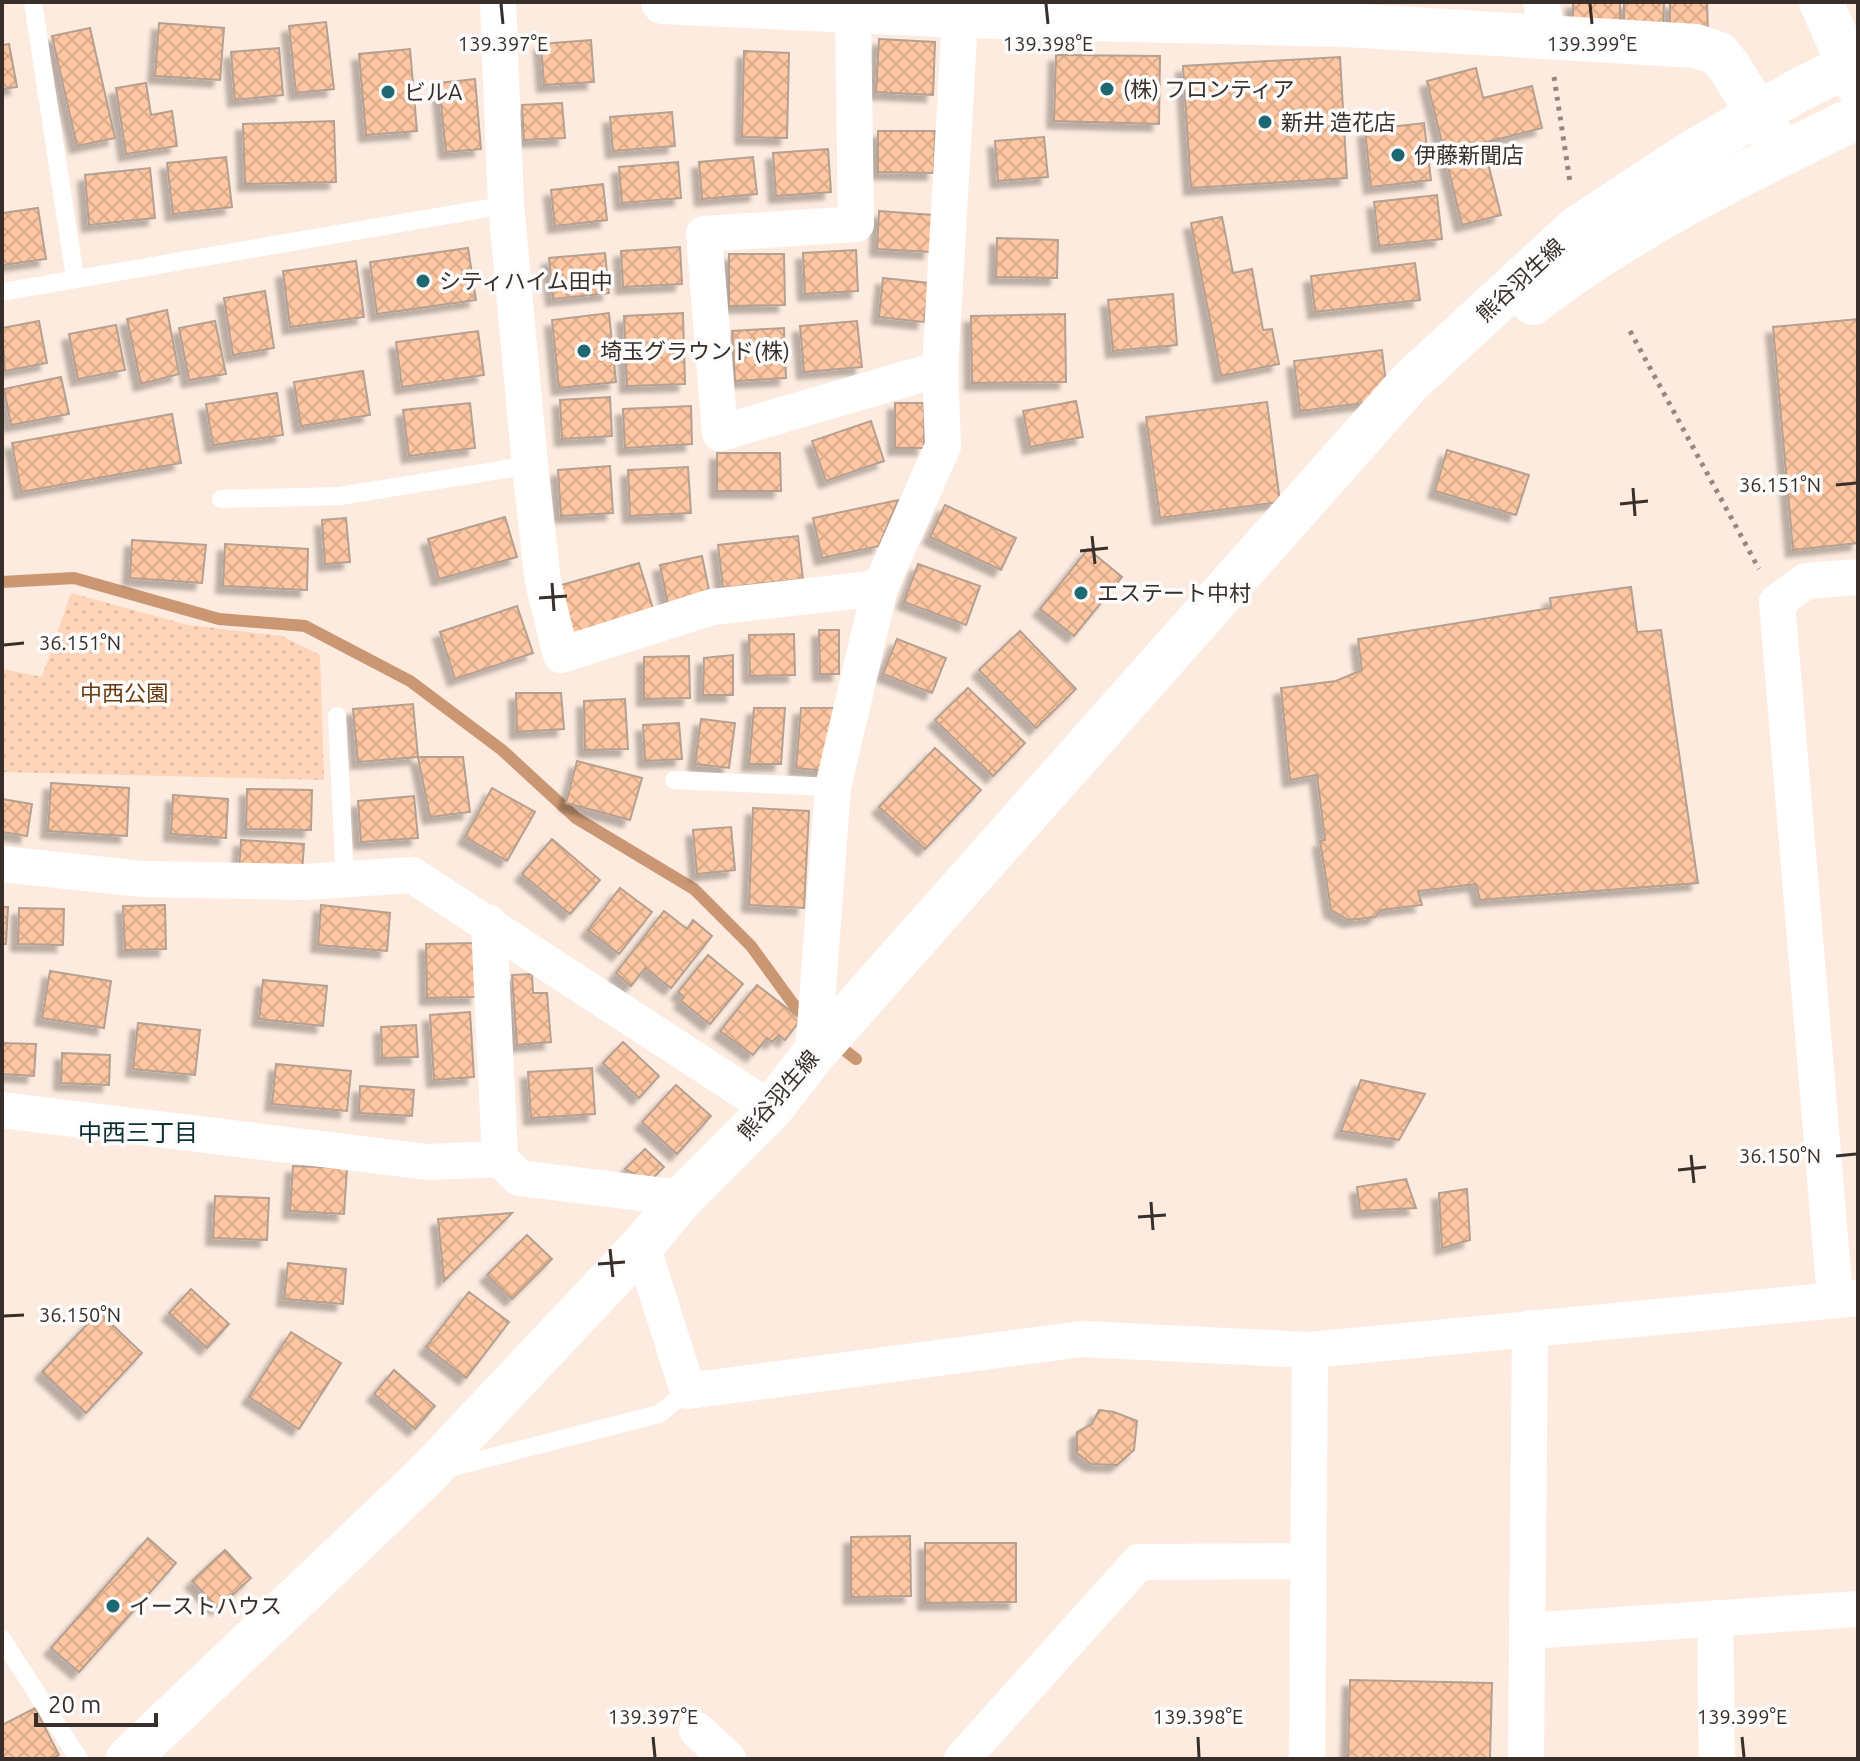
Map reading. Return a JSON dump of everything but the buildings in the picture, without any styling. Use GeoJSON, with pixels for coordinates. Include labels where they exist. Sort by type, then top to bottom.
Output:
{"type":"FeatureCollection","features":[{"type":"Feature","properties":{"kind":"main road"},"geometry":{"type":"LineString","coordinates":[[663,2],[853,11],[961,9],[1345,25],[1544,19],[1696,46],[1719,54],[1782,153]]}},
{"type":"Feature","properties":{"kind":"main road","name":"熊谷羽生線"},"geometry":{"type":"LineString","coordinates":[[128,1759],[427,1474],[642,1246],[682,1198],[771,1109],[822,1032],[1411,381],[1585,243],[1686,156],[1757,114],[1854,70],[1821,2]]}},
{"type":"Feature","properties":{"kind":"main road","name":"熊谷羽生線"},"geometry":{"type":"LineString","coordinates":[[1585,243],[1622,239],[1782,153],[1858,117]]}},
{"type":"Feature","properties":{"kind":"main road","name":"熊谷羽生線"},"geometry":{"type":"LineString","coordinates":[[158,1759],[203,1700],[287,1607]]}},
{"type":"Feature","properties":{"kind":"street"},"geometry":{"type":"LineString","coordinates":[[498,2],[506,205],[530,465],[543,582],[561,655],[712,607],[880,588]]}},
{"type":"Feature","properties":{"kind":"street"},"geometry":{"type":"LineString","coordinates":[[822,1032],[833,787],[880,588],[943,446],[940,369],[961,9]]}},
{"type":"Feature","properties":{"kind":"street"},"geometry":{"type":"LineString","coordinates":[[853,11],[856,224],[704,234],[720,433],[940,369]]}},
{"type":"Feature","properties":{"kind":"street"},"geometry":{"type":"LineString","coordinates":[[642,1246],[688,1391],[1082,1339],[1310,1350],[1530,1328],[1840,1288],[1777,602],[1806,581],[1858,577]]}},
{"type":"Feature","properties":{"kind":"street"},"geometry":{"type":"LineString","coordinates":[[2,864],[142,879],[304,882],[412,875],[771,1109]]}},
{"type":"Feature","properties":{"kind":"street"},"geometry":{"type":"LineString","coordinates":[[489,923],[500,1159],[519,1178],[682,1198]]}},
{"type":"Feature","properties":{"kind":"street"},"geometry":{"type":"LineString","coordinates":[[2,1110],[428,1162],[500,1159]]}},
{"type":"Feature","properties":{"kind":"street"},"geometry":{"type":"LineString","coordinates":[[1526,1759],[1530,1328]]}},
{"type":"Feature","properties":{"kind":"street"},"geometry":{"type":"LineString","coordinates":[[1307,1759],[1310,1350]]}},
{"type":"Feature","properties":{"kind":"street"},"geometry":{"type":"LineString","coordinates":[[962,1759],[1139,1562],[1308,1561]]}},
{"type":"Feature","properties":{"kind":"street"},"geometry":{"type":"LineString","coordinates":[[1527,1631],[1858,1609]]}},
{"type":"Feature","properties":{"kind":"street"},"geometry":{"type":"LineString","coordinates":[[1715,1618],[1717,1759]]}},
{"type":"Feature","properties":{"kind":"street"},"geometry":{"type":"LineString","coordinates":[[697,1730],[728,1759]]}},
{"type":"Feature","properties":{"kind":"lane"},"geometry":{"type":"LineString","coordinates":[[33,2],[75,278]]}},
{"type":"Feature","properties":{"kind":"lane"},"geometry":{"type":"LineString","coordinates":[[2,292],[506,205]]}},
{"type":"Feature","properties":{"kind":"lane"},"geometry":{"type":"LineString","coordinates":[[221,499],[340,496],[530,465]]}},
{"type":"Feature","properties":{"kind":"lane"},"geometry":{"type":"LineString","coordinates":[[337,716],[345,879]]}},
{"type":"Feature","properties":{"kind":"lane"},"geometry":{"type":"LineString","coordinates":[[674,780],[833,787]]}},
{"type":"Feature","properties":{"kind":"lane"},"geometry":{"type":"LineString","coordinates":[[427,1474],[659,1414],[688,1391]]}},
{"type":"Feature","properties":{"kind":"lane"},"geometry":{"type":"LineString","coordinates":[[2,1639],[79,1759]]}},
{"type":"Feature","properties":{"kind":"path"},"geometry":{"type":"LineString","coordinates":[[1544,19],[1585,243]]}},
{"type":"Feature","properties":{"kind":"path"},"geometry":{"type":"LineString","coordinates":[[1630,331],[1777,602]]}},
{"type":"Feature","properties":{"kind":"green space","name":"中西公園"},"geometry":{"type":"Polygon","coordinates":[[[71,593],[188,625],[282,636],[320,655],[324,780],[2,772],[2,669],[42,677],[71,593]]]}},
{"type":"Feature","properties":{"kind":"waterway"},"geometry":{"type":"LineString","coordinates":[[2,582],[74,578],[219,619],[305,626],[410,681],[502,750],[576,818],[694,889],[751,946],[807,1023]]}},
{"type":"Feature","properties":{"kind":"waterway"},"geometry":{"type":"LineString","coordinates":[[835,1043],[856,1059]]}},
{"type":"Feature","properties":{"kind":"place","name":"(株) フロンティア"},"geometry":{"type":"Point","coordinates":[1107,89]}},
{"type":"Feature","properties":{"kind":"place","name":"ビルA"},"geometry":{"type":"Point","coordinates":[388,92]}},
{"type":"Feature","properties":{"kind":"place","name":"新井 造花店"},"geometry":{"type":"Point","coordinates":[1265,122]}},
{"type":"Feature","properties":{"kind":"place","name":"伊藤新聞店"},"geometry":{"type":"Point","coordinates":[1398,155]}},
{"type":"Feature","properties":{"kind":"place","name":"シティハイム田中"},"geometry":{"type":"Point","coordinates":[423,281]}},
{"type":"Feature","properties":{"kind":"place","name":"埼玉グラウンド(株)"},"geometry":{"type":"Point","coordinates":[584,351]}},
{"type":"Feature","properties":{"kind":"place","name":"エステート中村"},"geometry":{"type":"Point","coordinates":[1081,593]}},
{"type":"Feature","properties":{"kind":"place","name":"イーストハウス"},"geometry":{"type":"Point","coordinates":[113,1606]}},
{"type":"Feature","properties":{"kind":"district","name":"中西三丁目"},"geometry":{"type":"Point","coordinates":[138,1133]}}]}
